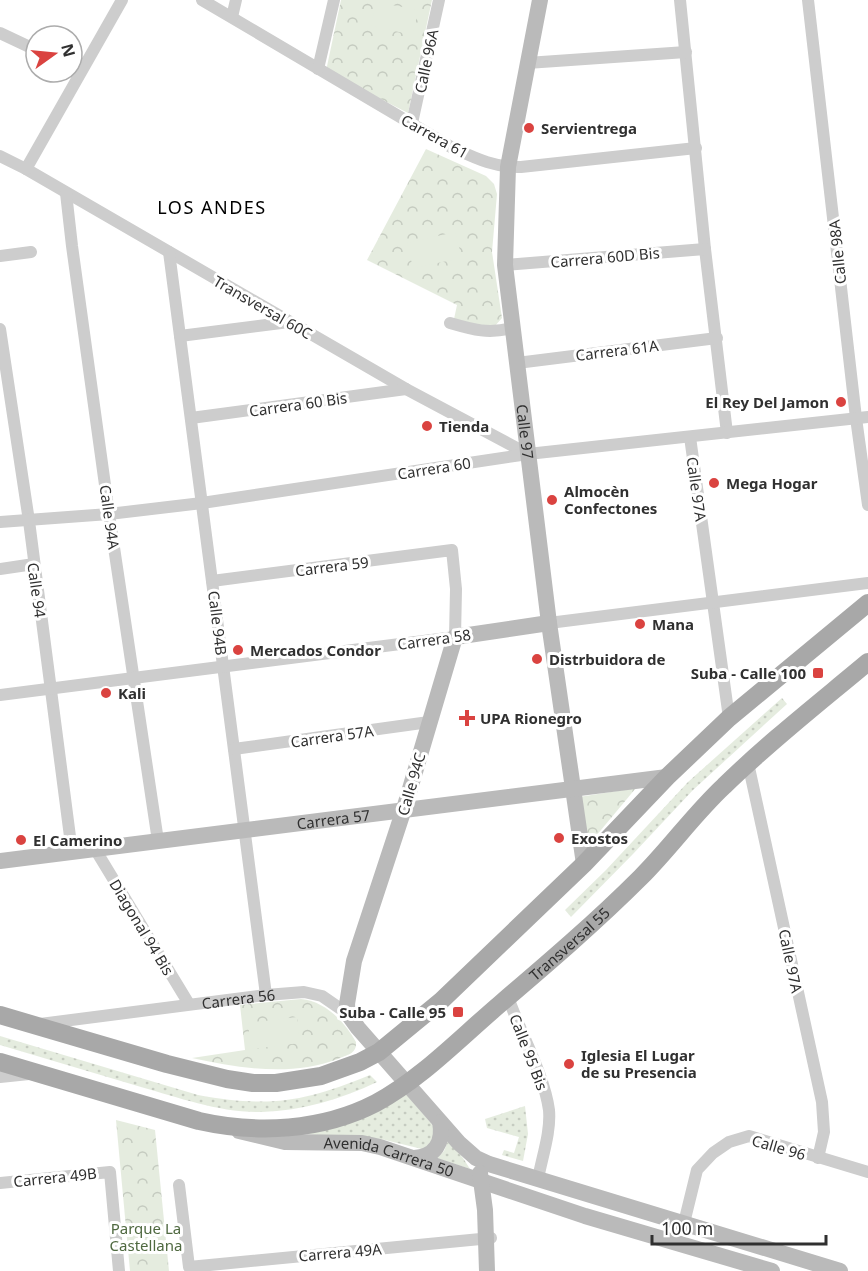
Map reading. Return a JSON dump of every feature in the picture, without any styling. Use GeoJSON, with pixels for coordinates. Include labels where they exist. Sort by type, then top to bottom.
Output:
{"type":"FeatureCollection","features":[{"type":"Feature","properties":{"kind":"main road"},"geometry":{"type":"LineString","coordinates":[[0,1015],[167,1064],[253,1083],[276,1083],[321,1076],[341,1070],[379,1052],[466,977],[584,864],[667,777],[729,718],[868,603]]}},
{"type":"Feature","properties":{"kind":"main road","name":"Transversal 55"},"geometry":{"type":"LineString","coordinates":[[221,1126],[312,1125],[347,1115],[376,1103],[406,1084],[568,946],[643,875],[721,789],[748,763],[868,662]]}},
{"type":"Feature","properties":{"kind":"main road","name":"Avenida Carrera 50"},"geometry":{"type":"LineString","coordinates":[[0,1062],[221,1126]]}},
{"type":"Feature","properties":{"kind":"street"},"geometry":{"type":"LineString","coordinates":[[84,57],[122,0]]}},
{"type":"Feature","properties":{"kind":"street","name":"Carrera 61"},"geometry":{"type":"LineString","coordinates":[[202,0],[451,147],[489,164],[508,167],[696,148]]}},
{"type":"Feature","properties":{"kind":"street"},"geometry":{"type":"LineString","coordinates":[[232,17],[236,0]]}},
{"type":"Feature","properties":{"kind":"street"},"geometry":{"type":"LineString","coordinates":[[318,69],[334,0]]}},
{"type":"Feature","properties":{"kind":"street","name":"Calle 96A"},"geometry":{"type":"LineString","coordinates":[[412,123],[439,0]]}},
{"type":"Feature","properties":{"kind":"street","name":"Calle 97"},"geometry":{"type":"LineString","coordinates":[[540,0],[508,167],[505,265],[549,623],[584,864]]}},
{"type":"Feature","properties":{"kind":"street"},"geometry":{"type":"LineString","coordinates":[[680,0],[705,249],[727,433]]}},
{"type":"Feature","properties":{"kind":"street","name":"Calle 98A"},"geometry":{"type":"LineString","coordinates":[[808,0],[862,418],[868,505]]}},
{"type":"Feature","properties":{"kind":"street"},"geometry":{"type":"LineString","coordinates":[[0,33],[24,44]]}},
{"type":"Feature","properties":{"kind":"street"},"geometry":{"type":"LineString","coordinates":[[527,63],[686,52]]}},
{"type":"Feature","properties":{"kind":"street"},"geometry":{"type":"LineString","coordinates":[[26,169],[68,84]]}},
{"type":"Feature","properties":{"kind":"street","name":"Transversal 60C"},"geometry":{"type":"LineString","coordinates":[[0,156],[406,389],[528,454]]}},
{"type":"Feature","properties":{"kind":"street","name":"Calle 94A"},"geometry":{"type":"LineString","coordinates":[[66,193],[109,514],[158,841]]}},
{"type":"Feature","properties":{"kind":"street","name":"Carrera 60D Bis"},"geometry":{"type":"LineString","coordinates":[[505,265],[705,249]]}},
{"type":"Feature","properties":{"kind":"street"},"geometry":{"type":"LineString","coordinates":[[0,256],[31,252]]}},
{"type":"Feature","properties":{"kind":"street","name":"Calle 94B"},"geometry":{"type":"LineString","coordinates":[[169,252],[266,995]]}},
{"type":"Feature","properties":{"kind":"street"},"geometry":{"type":"LineString","coordinates":[[180,336],[289,322]]}},
{"type":"Feature","properties":{"kind":"street"},"geometry":{"type":"LineString","coordinates":[[450,323],[476,331],[495,332],[513,328]]}},
{"type":"Feature","properties":{"kind":"street","name":"Calle 94"},"geometry":{"type":"LineString","coordinates":[[0,329],[72,852]]}},
{"type":"Feature","properties":{"kind":"street","name":"Carrera 61A"},"geometry":{"type":"LineString","coordinates":[[517,363],[717,338]]}},
{"type":"Feature","properties":{"kind":"street","name":"Carrera 60 Bis"},"geometry":{"type":"LineString","coordinates":[[191,418],[406,389]]}},
{"type":"Feature","properties":{"kind":"street","name":"Carrera 60"},"geometry":{"type":"LineString","coordinates":[[0,522],[109,514],[202,503],[528,454],[862,418]]}},
{"type":"Feature","properties":{"kind":"street","name":"Calle 97A"},"geometry":{"type":"LineString","coordinates":[[690,437],[729,718]]}},
{"type":"Feature","properties":{"kind":"street","name":"Carrera 59"},"geometry":{"type":"LineString","coordinates":[[212,581],[452,550]]}},
{"type":"Feature","properties":{"kind":"street","name":"Calle 94C"},"geometry":{"type":"LineString","coordinates":[[348,1014],[347,995],[354,961],[404,809],[455,637],[456,589],[452,550]]}},
{"type":"Feature","properties":{"kind":"street"},"geometry":{"type":"LineString","coordinates":[[0,569],[34,564]]}},
{"type":"Feature","properties":{"kind":"street","name":"Carrera 58"},"geometry":{"type":"LineString","coordinates":[[0,695],[868,583]]}},
{"type":"Feature","properties":{"kind":"street","name":"Carrera 57A"},"geometry":{"type":"LineString","coordinates":[[234,749],[429,722]]}},
{"type":"Feature","properties":{"kind":"street","name":"Calle 97A"},"geometry":{"type":"LineString","coordinates":[[748,763],[822,1102],[824,1132],[818,1158]]}},
{"type":"Feature","properties":{"kind":"street","name":"Carrera 57"},"geometry":{"type":"LineString","coordinates":[[0,861],[667,777]]}},
{"type":"Feature","properties":{"kind":"street","name":"Diagonal 94 Bis"},"geometry":{"type":"LineString","coordinates":[[95,849],[189,1005]]}},
{"type":"Feature","properties":{"kind":"street","name":"Carrera 56"},"geometry":{"type":"LineString","coordinates":[[33,1024],[266,995],[313,993],[332,1001],[348,1014],[406,1084]]}},
{"type":"Feature","properties":{"kind":"street","name":"Calle 95 Bis"},"geometry":{"type":"LineString","coordinates":[[508,997],[544,1089],[549,1112],[547,1137],[538,1179]]}},
{"type":"Feature","properties":{"kind":"street"},"geometry":{"type":"LineString","coordinates":[[0,1077],[38,1074]]}},
{"type":"Feature","properties":{"kind":"street","name":"Avenida Carrera 50"},"geometry":{"type":"LineString","coordinates":[[406,1084],[459,1143],[476,1158],[489,1164],[840,1271]]}},
{"type":"Feature","properties":{"kind":"street"},"geometry":{"type":"LineString","coordinates":[[414,1158],[423,1157],[437,1148],[441,1140],[440,1122]]}},
{"type":"Feature","properties":{"kind":"street","name":"Avenida Carrera 50"},"geometry":{"type":"LineString","coordinates":[[221,1126],[285,1142],[362,1143],[414,1158],[585,1216],[772,1271]]}},
{"type":"Feature","properties":{"kind":"street","name":"Calle 96"},"geometry":{"type":"LineString","coordinates":[[684,1222],[697,1170],[713,1153],[729,1142],[749,1136],[868,1172]]}},
{"type":"Feature","properties":{"kind":"street"},"geometry":{"type":"LineString","coordinates":[[476,1158],[482,1182],[488,1238],[495,1271]]}},
{"type":"Feature","properties":{"kind":"street","name":"Carrera 49B"},"geometry":{"type":"LineString","coordinates":[[0,1183],[110,1172],[119,1271]]}},
{"type":"Feature","properties":{"kind":"street","name":"Carrera 49A"},"geometry":{"type":"LineString","coordinates":[[179,1185],[189,1267],[488,1238]]}},
{"type":"Feature","properties":{"kind":"street"},"geometry":{"type":"LineString","coordinates":[[487,1271],[488,1238]]}},
{"type":"Feature","properties":{"kind":"green space"},"geometry":{"type":"Polygon","coordinates":[[[341,0],[432,0],[408,113],[326,71],[341,0]]]}},
{"type":"Feature","properties":{"kind":"green space"},"geometry":{"type":"Polygon","coordinates":[[[376,2],[418,10],[413,35],[371,26],[376,2]]]}},
{"type":"Feature","properties":{"kind":"green space"},"geometry":{"type":"Polygon","coordinates":[[[426,149],[486,176],[494,184],[497,194],[492,252],[502,318],[494,327],[473,325],[454,319],[457,305],[367,260],[426,149]]]}},
{"type":"Feature","properties":{"kind":"green space"},"geometry":{"type":"Polygon","coordinates":[[[455,232],[462,258],[413,268],[407,243],[455,232]]]}},
{"type":"Feature","properties":{"kind":"green space"},"geometry":{"type":"Polygon","coordinates":[[[782,698],[787,704],[693,790],[571,917],[565,910],[606,870],[688,782],[782,698]]]}},
{"type":"Feature","properties":{"kind":"green space"},"geometry":{"type":"Polygon","coordinates":[[[636,788],[586,848],[579,797],[636,788]]]}},
{"type":"Feature","properties":{"kind":"green space"},"geometry":{"type":"Polygon","coordinates":[[[301,999],[326,1008],[340,1020],[356,1042],[353,1052],[320,1065],[284,1069],[228,1065],[192,1058],[245,1050],[240,1005],[301,999]]]}},
{"type":"Feature","properties":{"kind":"green space"},"geometry":{"type":"Polygon","coordinates":[[[297,1017],[300,1043],[251,1049],[248,1023],[297,1017]]]}},
{"type":"Feature","properties":{"kind":"green space"},"geometry":{"type":"Polygon","coordinates":[[[0,1036],[198,1095],[223,1099],[266,1102],[286,1100],[326,1091],[370,1075],[377,1082],[335,1099],[306,1107],[247,1112],[186,1100],[0,1045],[0,1036]]]}},
{"type":"Feature","properties":{"kind":"green space"},"geometry":{"type":"Polygon","coordinates":[[[405,1093],[437,1133],[426,1150],[381,1139],[288,1133],[405,1093]]]}},
{"type":"Feature","properties":{"kind":"green space"},"geometry":{"type":"Polygon","coordinates":[[[525,1106],[528,1134],[523,1161],[502,1155],[504,1150],[514,1153],[519,1137],[487,1128],[485,1119],[525,1106]]]}},
{"type":"Feature","properties":{"kind":"green space","name":"Parque La Castellana"},"geometry":{"type":"Polygon","coordinates":[[[116,1120],[155,1130],[169,1271],[130,1271],[116,1120]]]}},
{"type":"Feature","properties":{"kind":"green space"},"geometry":{"type":"Polygon","coordinates":[[[448,1141],[470,1169],[437,1158],[444,1151],[448,1141]]]}},
{"type":"Feature","properties":{"kind":"place","name":"Servientrega"},"geometry":{"type":"Point","coordinates":[529,128]}},
{"type":"Feature","properties":{"kind":"place","name":"El Rey Del Jamon"},"geometry":{"type":"Point","coordinates":[841,402]}},
{"type":"Feature","properties":{"kind":"place","name":"Tienda"},"geometry":{"type":"Point","coordinates":[427,426]}},
{"type":"Feature","properties":{"kind":"place","name":"Mega Hogar"},"geometry":{"type":"Point","coordinates":[714,483]}},
{"type":"Feature","properties":{"kind":"place","name":"Almocèn Confectones"},"geometry":{"type":"Point","coordinates":[552,500]}},
{"type":"Feature","properties":{"kind":"place","name":"Mana"},"geometry":{"type":"Point","coordinates":[640,624]}},
{"type":"Feature","properties":{"kind":"place","name":"Mercados Condor"},"geometry":{"type":"Point","coordinates":[238,650]}},
{"type":"Feature","properties":{"kind":"place","name":"Distrbuidora de"},"geometry":{"type":"Point","coordinates":[537,659]}},
{"type":"Feature","properties":{"kind":"place","name":"Suba - Calle 100"},"geometry":{"type":"Point","coordinates":[818,673]}},
{"type":"Feature","properties":{"kind":"place","name":"Kali"},"geometry":{"type":"Point","coordinates":[106,693]}},
{"type":"Feature","properties":{"kind":"place","name":"UPA Rionegro"},"geometry":{"type":"Point","coordinates":[467,718]}},
{"type":"Feature","properties":{"kind":"place","name":"Exostos"},"geometry":{"type":"Point","coordinates":[559,838]}},
{"type":"Feature","properties":{"kind":"place","name":"El Camerino"},"geometry":{"type":"Point","coordinates":[21,840]}},
{"type":"Feature","properties":{"kind":"place","name":"Suba - Calle 95"},"geometry":{"type":"Point","coordinates":[458,1012]}},
{"type":"Feature","properties":{"kind":"place","name":"Iglesia El Lugar de su Presencia"},"geometry":{"type":"Point","coordinates":[569,1064]}},
{"type":"Feature","properties":{"kind":"district","name":"LOS ANDES"},"geometry":{"type":"Point","coordinates":[212,207]}}]}
